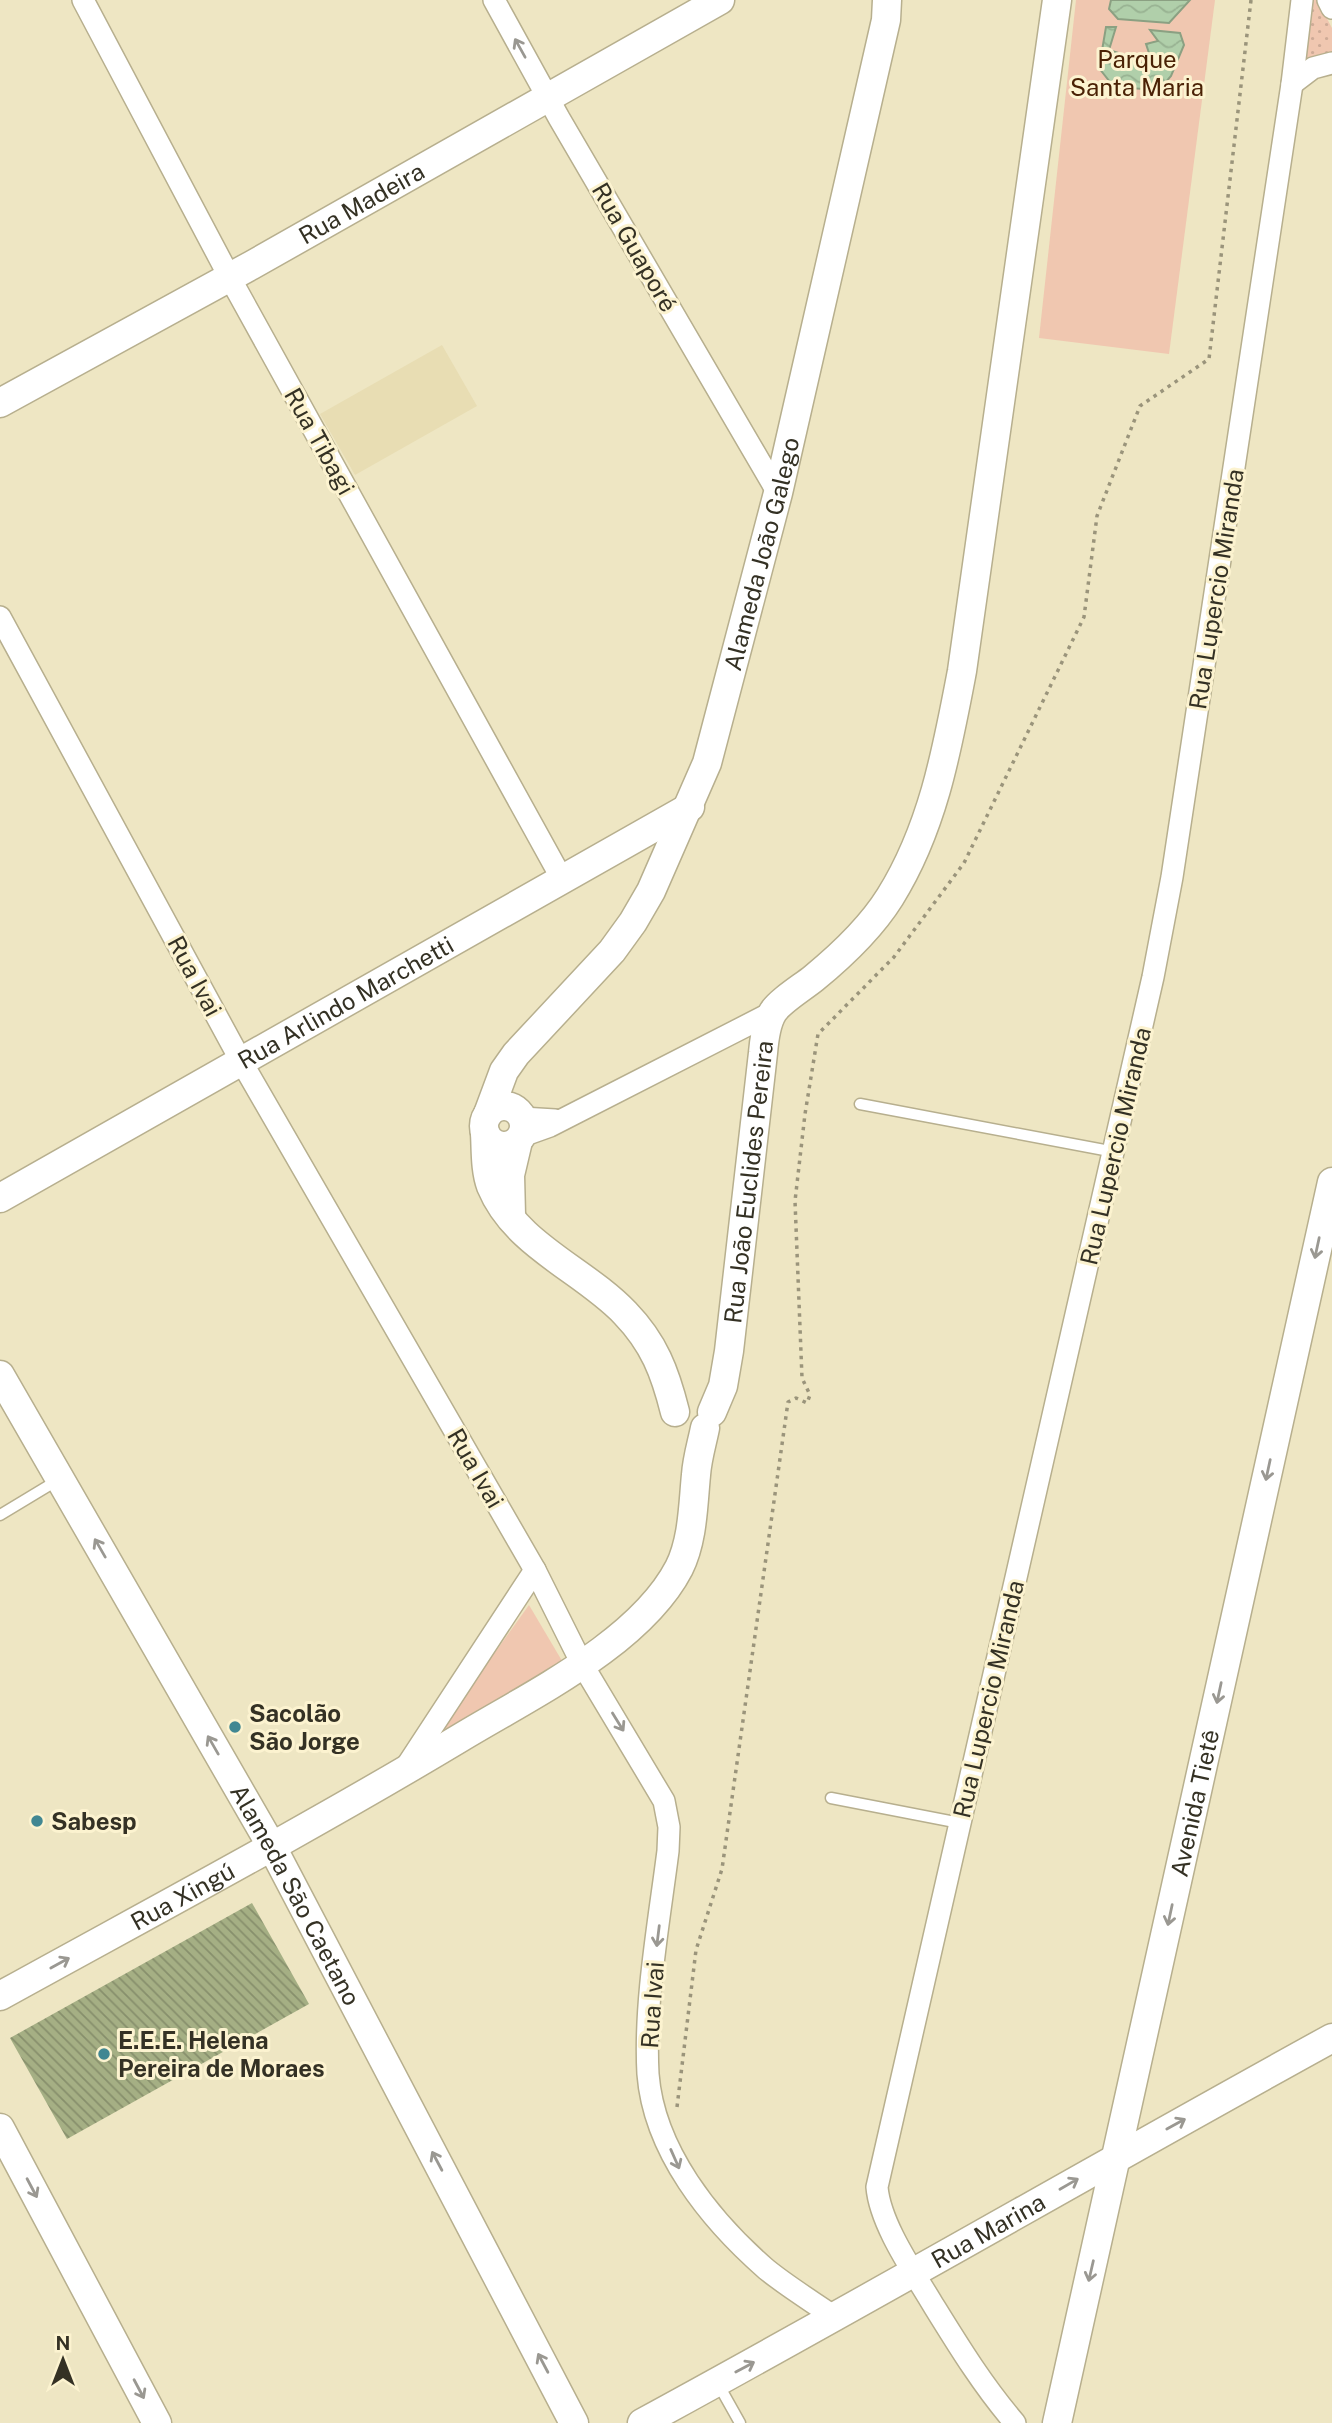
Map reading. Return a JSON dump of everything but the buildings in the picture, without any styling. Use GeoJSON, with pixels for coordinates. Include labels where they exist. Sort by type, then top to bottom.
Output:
{"type":"FeatureCollection","features":[{"type":"Feature","properties":{"kind":"street","name":"Rua Guaporé"},"geometry":{"type":"LineString","coordinates":[[494,0],[547,97],[778,493]]}},
{"type":"Feature","properties":{"kind":"street","name":"Rua Madeira"},"geometry":{"type":"LineString","coordinates":[[0,403],[230,278],[720,0]]}},
{"type":"Feature","properties":{"kind":"street","name":"Alameda João Galego"},"geometry":{"type":"LineString","coordinates":[[694,1412],[675,1383],[664,1372],[650,1344],[623,1311],[524,1233],[511,1218],[491,1185],[487,1123],[504,1071],[516,1054],[612,951],[633,922],[651,891],[707,763],[728,692],[778,493],[886,20],[887,0]]}},
{"type":"Feature","properties":{"kind":"street"},"geometry":{"type":"LineString","coordinates":[[520,1127],[561,1120],[773,1012],[835,961],[863,933],[889,898],[926,827],[946,757],[962,671],[1057,0]]}},
{"type":"Feature","properties":{"kind":"street","name":"Rua Lupercio Miranda"},"geometry":{"type":"LineString","coordinates":[[1016,2423],[990,2395],[913,2274],[879,2203],[877,2187],[1153,977],[1172,877],[1292,84],[1302,0]]}},
{"type":"Feature","properties":{"kind":"street"},"geometry":{"type":"LineString","coordinates":[[1328,0],[1332,8]]}},
{"type":"Feature","properties":{"kind":"street","name":"Rua Tibagi"},"geometry":{"type":"LineString","coordinates":[[87,1],[230,278],[562,878]]}},
{"type":"Feature","properties":{"kind":"street"},"geometry":{"type":"LineString","coordinates":[[1292,84],[1313,68],[1332,63]]}},
{"type":"Feature","properties":{"kind":"street","name":"Rua Ivai"},"geometry":{"type":"LineString","coordinates":[[0,617],[241,1061],[535,1570],[582,1664],[664,1801],[669,1827],[648,2031],[648,2075],[659,2122],[678,2168],[721,2225],[768,2270],[836,2318]]}},
{"type":"Feature","properties":{"kind":"street","name":"Rua Arlindo Marchetti"},"geometry":{"type":"LineString","coordinates":[[0,1198],[690,807]]}},
{"type":"Feature","properties":{"kind":"street","name":"Rua João Euclides Pereira"},"geometry":{"type":"LineString","coordinates":[[694,1412],[723,1386],[764,1045],[773,1012]]}},
{"type":"Feature","properties":{"kind":"street"},"geometry":{"type":"LineString","coordinates":[[511,1218],[510,1175],[520,1127],[514,1076],[516,1054]]}},
{"type":"Feature","properties":{"kind":"street"},"geometry":{"type":"LineString","coordinates":[[487,1123],[500,1107],[514,1108],[520,1127]]}},
{"type":"Feature","properties":{"kind":"street","name":"Avenida Tietê"},"geometry":{"type":"LineString","coordinates":[[1057,2423],[1332,1182]]}},
{"type":"Feature","properties":{"kind":"street","name":"Alameda São Caetano"},"geometry":{"type":"LineString","coordinates":[[0,1375],[272,1847],[574,2423]]}},
{"type":"Feature","properties":{"kind":"street"},"geometry":{"type":"LineString","coordinates":[[582,1664],[618,1638],[642,1615],[680,1566],[693,1515],[696,1474],[694,1412]]}},
{"type":"Feature","properties":{"kind":"street","name":"Rua Xingú"},"geometry":{"type":"LineString","coordinates":[[402,1773],[535,1570]]}},
{"type":"Feature","properties":{"kind":"street","name":"Rua Xingú"},"geometry":{"type":"LineString","coordinates":[[0,1996],[402,1773],[582,1664]]}},
{"type":"Feature","properties":{"kind":"street","name":"Rua Marina"},"geometry":{"type":"LineString","coordinates":[[642,2423],[836,2318],[1116,2156],[1332,2038]]}},
{"type":"Feature","properties":{"kind":"street"},"geometry":{"type":"LineString","coordinates":[[0,2128],[157,2423]]}},
{"type":"Feature","properties":{"kind":"lane"},"geometry":{"type":"LineString","coordinates":[[860,1104],[1115,1152]]}},
{"type":"Feature","properties":{"kind":"lane"},"geometry":{"type":"LineString","coordinates":[[0,1515],[60,1479]]}},
{"type":"Feature","properties":{"kind":"lane"},"geometry":{"type":"LineString","coordinates":[[831,1798],[960,1823]]}},
{"type":"Feature","properties":{"kind":"lane"},"geometry":{"type":"LineString","coordinates":[[717,2382],[740,2423]]}},
{"type":"Feature","properties":{"kind":"path"},"geometry":{"type":"LineString","coordinates":[[664,2134],[677,2112],[696,1950],[722,1869],[788,1402],[796,1398],[807,1403],[810,1395],[802,1378],[795,1201],[818,1034],[894,957],[964,863],[1084,617],[1097,516],[1140,406],[1209,359],[1251,0]]}},
{"type":"Feature","properties":{"kind":"shaded area"},"geometry":{"type":"Polygon","coordinates":[[[442,345],[477,406],[355,475],[320,414],[442,345]]]}},
{"type":"Feature","properties":{"kind":"green space","name":"Parque Santa Maria"},"geometry":{"type":"Polygon","coordinates":[[[1076,0],[1215,0],[1169,354],[1039,338],[1076,0]]]}},
{"type":"Feature","properties":{"kind":"green space"},"geometry":{"type":"Polygon","coordinates":[[[1309,0],[1317,0],[1332,28],[1332,56],[1303,65],[1309,0]]]}},
{"type":"Feature","properties":{"kind":"green space"},"geometry":{"type":"Polygon","coordinates":[[[529,1605],[568,1671],[421,1755],[529,1605]]]}},
{"type":"Feature","properties":{"kind":"water"},"geometry":{"type":"Polygon","coordinates":[[[1111,0],[1190,0],[1169,23],[1118,19],[1109,9],[1111,0]]]}},
{"type":"Feature","properties":{"kind":"water"},"geometry":{"type":"Polygon","coordinates":[[[1106,27],[1116,27],[1109,50],[1137,59],[1144,66],[1152,62],[1146,44],[1158,41],[1150,30],[1180,33],[1184,45],[1171,76],[1159,90],[1114,87],[1099,68],[1106,27]]]}},
{"type":"Feature","properties":{"kind":"place","name":"Sacolão São Jorge"},"geometry":{"type":"Point","coordinates":[235,1727]}},
{"type":"Feature","properties":{"kind":"place","name":"Sabesp"},"geometry":{"type":"Point","coordinates":[37,1821]}},
{"type":"Feature","properties":{"kind":"place","name":"E.E.E. Helena Pereira de Moraes"},"geometry":{"type":"Point","coordinates":[104,2054]}}]}
